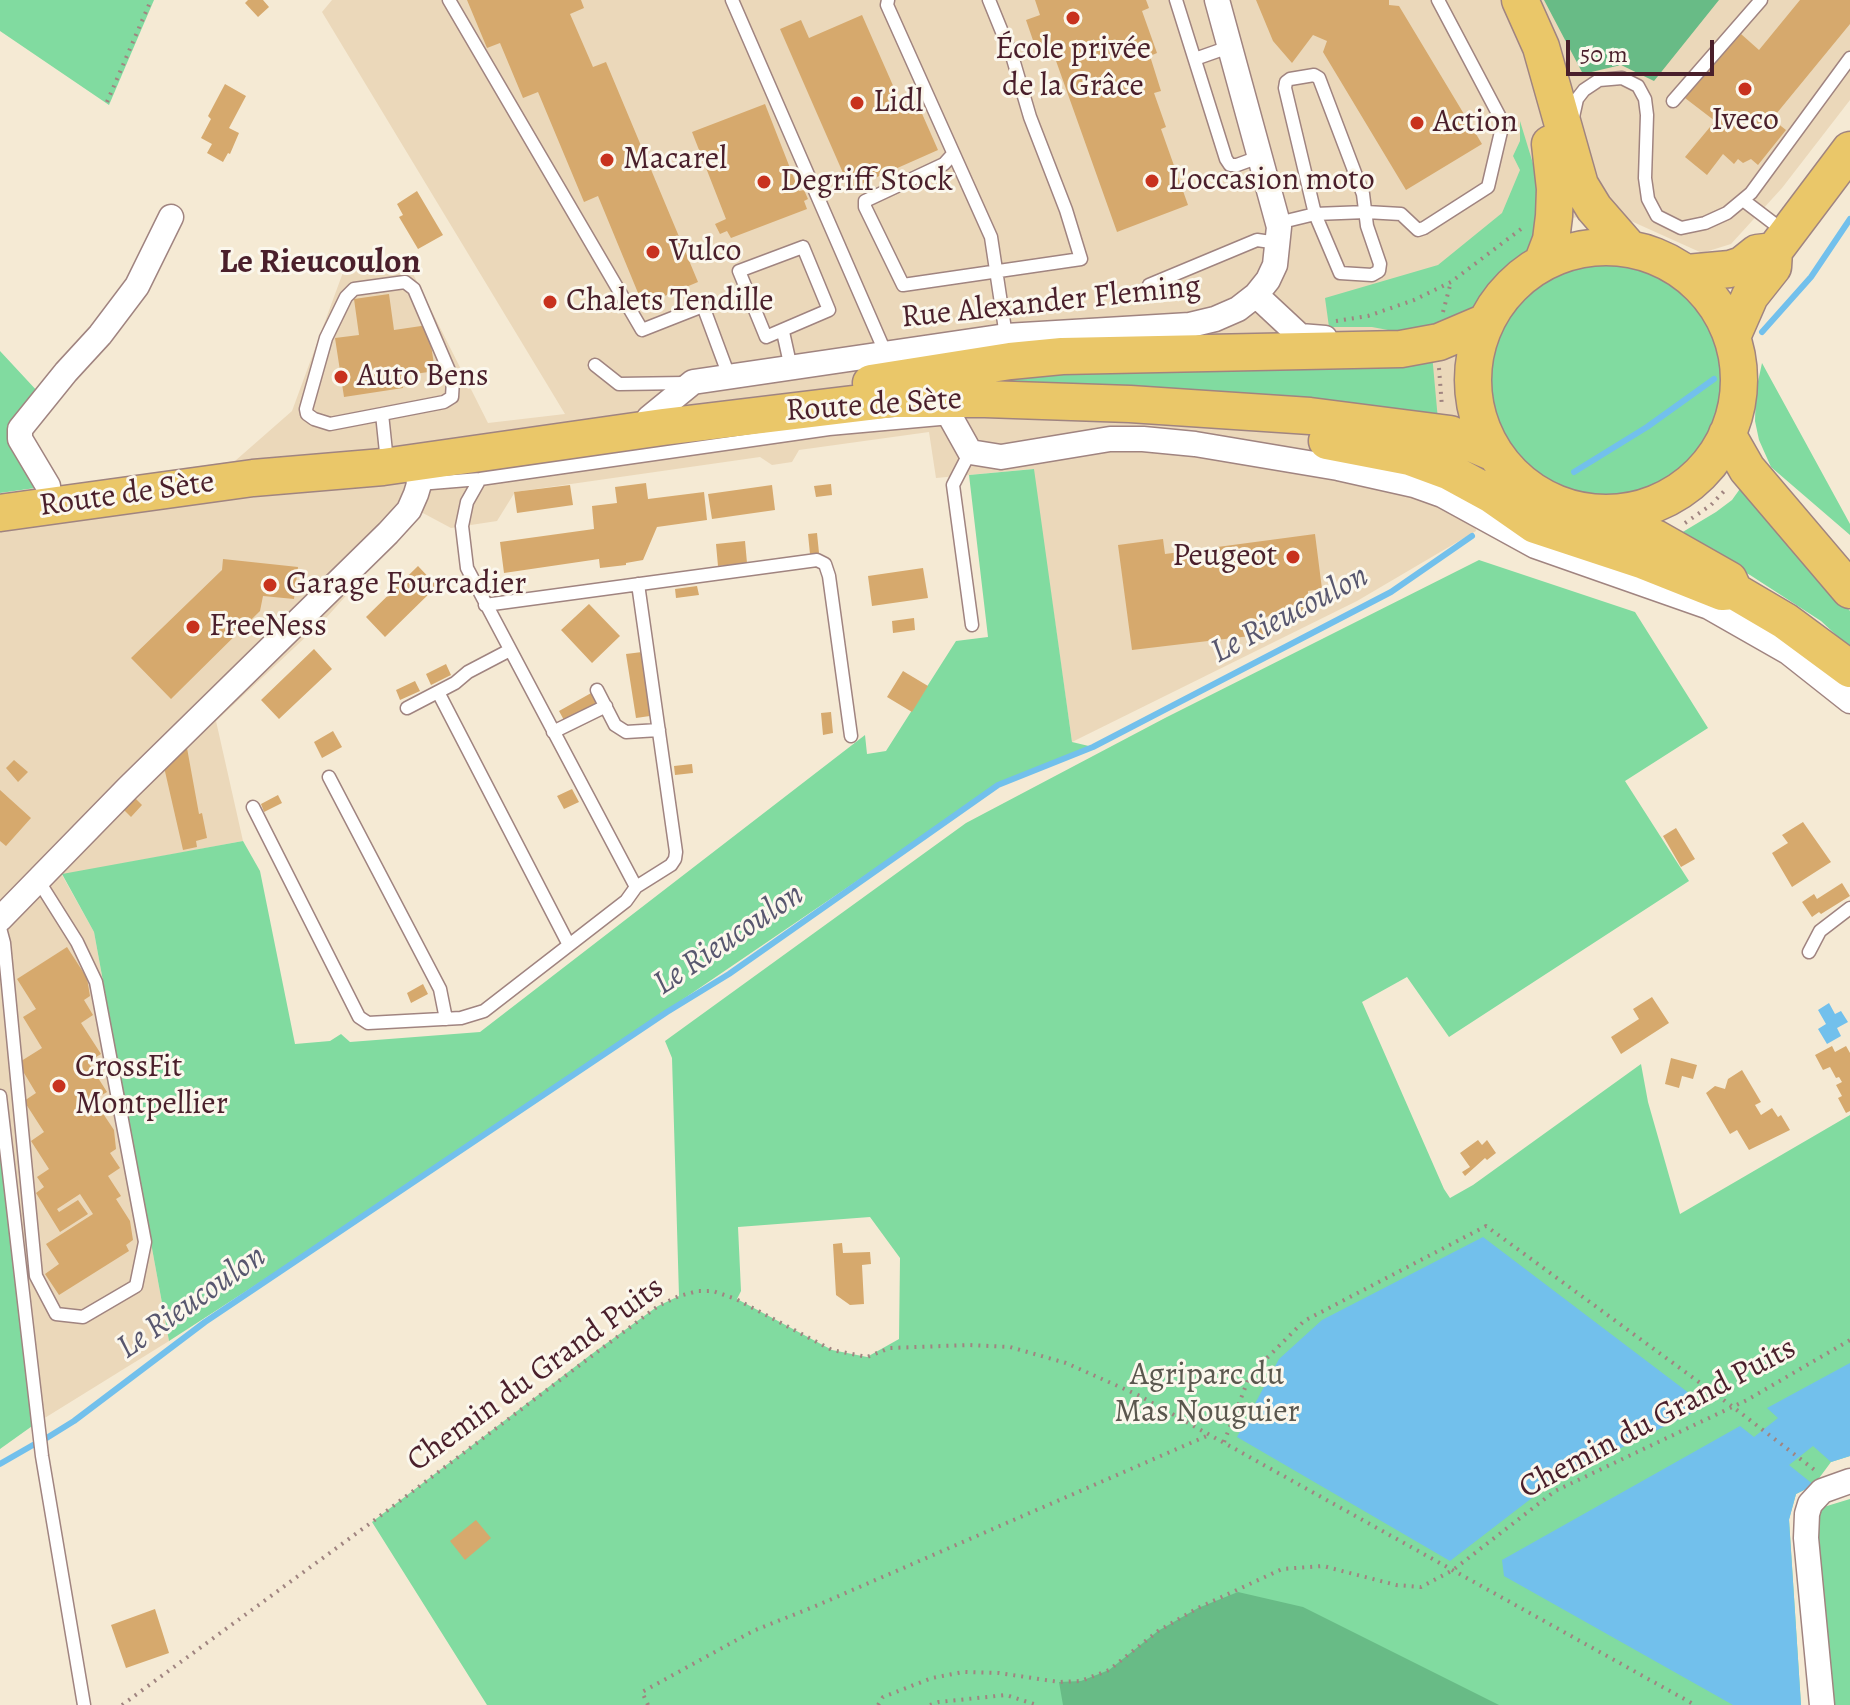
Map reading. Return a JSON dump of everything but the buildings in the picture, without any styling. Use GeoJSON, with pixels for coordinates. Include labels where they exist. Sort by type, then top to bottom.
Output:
{"type":"FeatureCollection","features":[{"type":"Feature","properties":{"kind":"main road"},"geometry":{"type":"LineString","coordinates":[[1497,0],[1519,43],[1547,129],[1554,170],[1554,216],[1551,240],[1543,261]]}},
{"type":"Feature","properties":{"kind":"main road"},"geometry":{"type":"LineString","coordinates":[[1520,0],[1546,62],[1580,185],[1594,208],[1628,247]]}},
{"type":"Feature","properties":{"kind":"main road"},"geometry":{"type":"LineString","coordinates":[[1732,337],[1750,296],[1773,267],[1780,242],[1850,150]]}},
{"type":"Feature","properties":{"kind":"main road"},"geometry":{"type":"LineString","coordinates":[[1687,273],[1742,265],[1757,253],[1780,242]]}},
{"type":"Feature","properties":{"kind":"main road"},"geometry":{"type":"LineString","coordinates":[[1597,514],[1643,508],[1674,494],[1701,472],[1727,434],[1739,386],[1738,361],[1732,337],[1714,302],[1687,273],[1659,257],[1628,247],[1585,247],[1543,261],[1514,285],[1486,322],[1479,340],[1473,379],[1478,417],[1494,453],[1521,483],[1538,495],[1566,507],[1597,514],[1655,538],[1729,580],[1734,591],[1785,621],[1850,669]]}},
{"type":"Feature","properties":{"kind":"main road","name":"Route de Sète"},"geometry":{"type":"LineString","coordinates":[[407,466],[1008,348],[1062,356],[1401,349],[1439,342],[1486,322]]}},
{"type":"Feature","properties":{"kind":"main road","name":"Route de Sète"},"geometry":{"type":"LineString","coordinates":[[0,513],[253,478],[407,466],[867,401],[965,420],[1192,408],[1310,416],[1450,434],[1494,453]]}},
{"type":"Feature","properties":{"kind":"main road"},"geometry":{"type":"LineString","coordinates":[[1192,408],[1209,422],[1410,457],[1448,471],[1492,495],[1535,525],[1644,561],[1722,592],[1734,591]]}},
{"type":"Feature","properties":{"kind":"main road"},"geometry":{"type":"LineString","coordinates":[[1727,434],[1747,469],[1850,590]]}},
{"type":"Feature","properties":{"kind":"street"},"geometry":{"type":"LineString","coordinates":[[1217,0],[1278,233]]}},
{"type":"Feature","properties":{"kind":"street"},"geometry":{"type":"LineString","coordinates":[[50,506],[48,486],[20,439],[20,429],[137,286],[171,217]]}},
{"type":"Feature","properties":{"kind":"street","name":"Rue Alexander Fleming"},"geometry":{"type":"LineString","coordinates":[[649,418],[693,382],[886,354],[1008,348],[1190,325],[1215,319],[1238,309],[1256,295],[1275,265],[1278,233]]}},
{"type":"Feature","properties":{"kind":"street"},"geometry":{"type":"LineString","coordinates":[[1256,295],[1300,336],[1343,339],[1361,349]]}},
{"type":"Feature","properties":{"kind":"street"},"geometry":{"type":"LineString","coordinates":[[1008,348],[999,373],[971,382],[965,420],[1001,457],[1110,439],[1143,439],[1209,446],[1338,468],[1414,485],[1442,495],[1535,546],[1709,607],[1788,652],[1850,701]]}},
{"type":"Feature","properties":{"kind":"street"},"geometry":{"type":"LineString","coordinates":[[0,919],[409,510],[407,466]]}},
{"type":"Feature","properties":{"kind":"street"},"geometry":{"type":"LineString","coordinates":[[1822,1705],[1806,1538],[1807,1514],[1810,1504],[1822,1491],[1850,1481]]}},
{"type":"Feature","properties":{"kind":"lane"},"geometry":{"type":"LineString","coordinates":[[449,0],[642,330],[703,306],[729,376]]}},
{"type":"Feature","properties":{"kind":"lane"},"geometry":{"type":"LineString","coordinates":[[732,0],[886,354]]}},
{"type":"Feature","properties":{"kind":"lane"},"geometry":{"type":"LineString","coordinates":[[888,0],[887,5],[991,237],[1008,348]]}},
{"type":"Feature","properties":{"kind":"lane"},"geometry":{"type":"LineString","coordinates":[[953,154],[944,164],[865,201],[865,207],[903,285],[1081,259],[1030,117],[1013,59],[989,0]]}},
{"type":"Feature","properties":{"kind":"lane"},"geometry":{"type":"LineString","coordinates":[[1176,0],[1226,159],[1230,165],[1237,165],[1259,157]]}},
{"type":"Feature","properties":{"kind":"lane"},"geometry":{"type":"LineString","coordinates":[[1149,285],[1278,233],[1315,214],[1401,214],[1418,230],[1488,187],[1503,123],[1438,0]]}},
{"type":"Feature","properties":{"kind":"lane"},"geometry":{"type":"LineString","coordinates":[[1673,101],[1761,0]]}},
{"type":"Feature","properties":{"kind":"lane"},"geometry":{"type":"LineString","coordinates":[[1195,59],[1229,47]]}},
{"type":"Feature","properties":{"kind":"lane"},"geometry":{"type":"LineString","coordinates":[[1572,160],[1572,129],[1577,99],[1599,80],[1622,78],[1638,86],[1645,99],[1645,178],[1648,199],[1657,216],[1681,228],[1705,223],[1727,213],[1751,193],[1850,58]]}},
{"type":"Feature","properties":{"kind":"lane"},"geometry":{"type":"LineString","coordinates":[[1314,75],[1319,78],[1352,160],[1366,212],[1367,226],[1380,264],[1379,271],[1372,275],[1340,273],[1315,214],[1285,88],[1290,79],[1314,75]]}},
{"type":"Feature","properties":{"kind":"lane"},"geometry":{"type":"LineString","coordinates":[[1743,200],[1780,242]]}},
{"type":"Feature","properties":{"kind":"lane"},"geometry":{"type":"LineString","coordinates":[[803,247],[829,310],[783,332],[766,337],[739,271],[803,247]]}},
{"type":"Feature","properties":{"kind":"lane"},"geometry":{"type":"LineString","coordinates":[[405,282],[414,289],[453,380],[452,397],[444,402],[382,414],[330,424],[314,419],[306,409],[326,338],[346,297],[354,289],[405,282]]}},
{"type":"Feature","properties":{"kind":"lane"},"geometry":{"type":"LineString","coordinates":[[783,332],[791,368]]}},
{"type":"Feature","properties":{"kind":"lane"},"geometry":{"type":"LineString","coordinates":[[595,365],[619,384],[693,382]]}},
{"type":"Feature","properties":{"kind":"lane"},"geometry":{"type":"LineString","coordinates":[[382,414],[407,466],[480,479],[829,429],[965,420],[953,485],[972,625]]}},
{"type":"Feature","properties":{"kind":"lane"},"geometry":{"type":"LineString","coordinates":[[480,479],[467,502],[462,526],[467,568],[636,887]]}},
{"type":"Feature","properties":{"kind":"lane"},"geometry":{"type":"LineString","coordinates":[[485,605],[817,560],[825,564],[829,576],[851,736]]}},
{"type":"Feature","properties":{"kind":"lane"},"geometry":{"type":"LineString","coordinates":[[253,807],[359,1017],[368,1023],[461,1018],[484,1011],[675,859],[638,584]]}},
{"type":"Feature","properties":{"kind":"lane"},"geometry":{"type":"LineString","coordinates":[[407,708],[510,650]]}},
{"type":"Feature","properties":{"kind":"lane"},"geometry":{"type":"LineString","coordinates":[[597,690],[615,725],[626,732],[659,730]]}},
{"type":"Feature","properties":{"kind":"lane"},"geometry":{"type":"LineString","coordinates":[[438,692],[569,945]]}},
{"type":"Feature","properties":{"kind":"lane"},"geometry":{"type":"LineString","coordinates":[[553,732],[606,706]]}},
{"type":"Feature","properties":{"kind":"lane"},"geometry":{"type":"LineString","coordinates":[[329,777],[440,989],[446,1019]]}},
{"type":"Feature","properties":{"kind":"lane"},"geometry":{"type":"LineString","coordinates":[[0,928],[36,1276],[56,1314],[83,1317],[136,1286],[145,1242],[96,982],[77,942],[38,880]]}},
{"type":"Feature","properties":{"kind":"lane"},"geometry":{"type":"LineString","coordinates":[[1809,952],[1820,931],[1850,908]]}},
{"type":"Feature","properties":{"kind":"lane"},"geometry":{"type":"LineString","coordinates":[[0,1096],[42,1456],[84,1705]]}},
{"type":"Feature","properties":{"kind":"path"},"geometry":{"type":"LineString","coordinates":[[107,102],[151,0]]}},
{"type":"Feature","properties":{"kind":"path"},"geometry":{"type":"LineString","coordinates":[[1334,321],[1368,316],[1414,300],[1451,282],[1515,232],[1536,220],[1554,216]]}},
{"type":"Feature","properties":{"kind":"path"},"geometry":{"type":"LineString","coordinates":[[1450,434],[1443,419],[1438,354],[1440,319],[1451,282]]}},
{"type":"Feature","properties":{"kind":"path"},"geometry":{"type":"LineString","coordinates":[[1655,538],[1691,520],[1747,469]]}},
{"type":"Feature","properties":{"kind":"path"},"geometry":{"type":"LineString","coordinates":[[1224,1442],[1250,1375],[1304,1321],[1486,1226],[1800,1459]]}},
{"type":"Feature","properties":{"kind":"path","name":"Chemin du Grand Puits"},"geometry":{"type":"LineString","coordinates":[[122,1705],[372,1522],[658,1306],[679,1296],[713,1291],[736,1299],[832,1350],[844,1353],[867,1357],[890,1348],[969,1345],[1010,1347],[1066,1363],[1138,1395],[1695,1705]]}},
{"type":"Feature","properties":{"kind":"path","name":"Chemin du Grand Puits"},"geometry":{"type":"LineString","coordinates":[[878,1705],[883,1697],[895,1692],[932,1678],[963,1672],[999,1673],[1059,1682],[1081,1681],[1109,1670],[1158,1631],[1198,1608],[1282,1569],[1323,1566],[1396,1585],[1421,1587],[1453,1570],[1555,1491],[1733,1407],[1850,1340]]}},
{"type":"Feature","properties":{"kind":"path"},"geometry":{"type":"LineString","coordinates":[[648,1705],[642,1692],[753,1631],[1209,1435]]}},
{"type":"Feature","properties":{"kind":"path"},"geometry":{"type":"LineString","coordinates":[[930,1705],[1006,1695],[1037,1705]]}},
{"type":"Feature","properties":{"kind":"shaded area"},"geometry":{"type":"Polygon","coordinates":[[[332,0],[1850,0],[1850,100],[1782,188],[1731,244],[1702,253],[1611,212],[1500,229],[1447,272],[1476,531],[1357,601],[1072,742],[1033,469],[936,478],[929,432],[799,450],[792,462],[772,465],[760,457],[515,492],[497,521],[451,528],[421,512],[326,618],[216,721],[243,841],[62,875],[94,932],[169,1341],[35,1424],[3,1152],[0,1152],[0,494],[235,461],[292,411],[345,267],[404,256],[488,423],[565,414],[322,12],[332,0]]]}},
{"type":"Feature","properties":{"kind":"green space"},"geometry":{"type":"Polygon","coordinates":[[[0,0],[154,0],[109,105],[0,31],[0,0]]]}},
{"type":"Feature","properties":{"kind":"green space"},"geometry":{"type":"Polygon","coordinates":[[[1544,0],[1719,0],[1654,81],[1621,65],[1583,74],[1544,0]]]}},
{"type":"Feature","properties":{"kind":"green space"},"geometry":{"type":"Polygon","coordinates":[[[1520,121],[1538,180],[1541,201],[1533,250],[1491,287],[1475,315],[1420,336],[1372,327],[1329,327],[1325,298],[1438,265],[1502,213],[1520,170],[1513,156],[1520,141],[1520,121]]]}},
{"type":"Feature","properties":{"kind":"green space"},"geometry":{"type":"Polygon","coordinates":[[[1607,265],[1651,274],[1689,299],[1714,337],[1723,381],[1714,425],[1689,463],[1651,488],[1607,497],[1563,488],[1525,463],[1500,425],[1491,381],[1500,337],[1525,299],[1563,274],[1607,265]]]}},
{"type":"Feature","properties":{"kind":"green space"},"geometry":{"type":"Polygon","coordinates":[[[0,351],[39,393],[8,433],[42,487],[0,493],[0,351]]]}},
{"type":"Feature","properties":{"kind":"green space"},"geometry":{"type":"Polygon","coordinates":[[[1432,354],[1438,420],[989,390],[997,381],[1026,376],[1432,354]]]}},
{"type":"Feature","properties":{"kind":"green space"},"geometry":{"type":"Polygon","coordinates":[[[1762,363],[1850,524],[1850,535],[1771,467],[1759,440],[1755,421],[1756,391],[1762,363]]]}},
{"type":"Feature","properties":{"kind":"green space"},"geometry":{"type":"Polygon","coordinates":[[[1034,469],[1072,742],[1093,747],[998,785],[404,1189],[169,1341],[94,932],[62,874],[243,841],[260,871],[295,1044],[330,1041],[341,1034],[350,1042],[480,1032],[865,735],[867,754],[886,751],[956,641],[988,637],[969,475],[1034,469]]]}},
{"type":"Feature","properties":{"kind":"green space"},"geometry":{"type":"Polygon","coordinates":[[[1742,486],[1850,611],[1850,648],[1821,621],[1750,575],[1676,536],[1732,500],[1742,486]]]}},
{"type":"Feature","properties":{"kind":"green space","name":"Agriparc du Mas Nouguier"},"geometry":{"type":"Polygon","coordinates":[[[1479,560],[1635,612],[1708,728],[1625,781],[1689,881],[1449,1037],[1407,977],[1362,1002],[1450,1198],[1473,1185],[1641,1064],[1648,1102],[1680,1214],[1850,1115],[1850,1456],[1831,1462],[1814,1485],[1796,1494],[1789,1519],[1801,1705],[487,1705],[372,1522],[589,1356],[658,1306],[679,1296],[672,1058],[665,1041],[966,823],[1165,718],[1479,560]],[[870,1217],[738,1227],[741,1291],[737,1299],[832,1350],[867,1357],[899,1339],[900,1258],[870,1217]]]}},
{"type":"Feature","properties":{"kind":"green space"},"geometry":{"type":"Polygon","coordinates":[[[0,1152],[3,1152],[35,1424],[0,1449],[0,1152]]]}},
{"type":"Feature","properties":{"kind":"green space"},"geometry":{"type":"Polygon","coordinates":[[[1850,1499],[1850,1705],[1830,1705],[1817,1509],[1850,1499]]]}},
{"type":"Feature","properties":{"kind":"green space"},"geometry":{"type":"Polygon","coordinates":[[[1238,1592],[1303,1607],[1499,1705],[1063,1705],[1059,1682],[1081,1681],[1109,1670],[1158,1631],[1198,1608],[1238,1592]]]}},
{"type":"Feature","properties":{"kind":"water"},"geometry":{"type":"Polygon","coordinates":[[[1829,1003],[1835,1014],[1841,1011],[1848,1022],[1837,1028],[1841,1036],[1827,1044],[1818,1029],[1826,1024],[1818,1010],[1829,1003]]]}},
{"type":"Feature","properties":{"kind":"water"},"geometry":{"type":"Polygon","coordinates":[[[1483,1237],[1706,1406],[1554,1481],[1450,1561],[1237,1437],[1279,1359],[1322,1320],[1483,1237]]]}},
{"type":"Feature","properties":{"kind":"water"},"geometry":{"type":"Polygon","coordinates":[[[1850,1363],[1850,1456],[1831,1462],[1813,1446],[1789,1465],[1814,1485],[1796,1494],[1789,1520],[1801,1705],[1733,1705],[1504,1576],[1502,1560],[1740,1426],[1754,1437],[1778,1418],[1767,1408],[1850,1363]]]}},
{"type":"Feature","properties":{"kind":"waterway","name":"Le Rieucoulon"},"geometry":{"type":"LineString","coordinates":[[1762,332],[1811,277],[1850,219]]}},
{"type":"Feature","properties":{"kind":"waterway","name":"Le Rieucoulon"},"geometry":{"type":"LineString","coordinates":[[1574,472],[1647,427],[1714,379]]}},
{"type":"Feature","properties":{"kind":"waterway","name":"Le Rieucoulon"},"geometry":{"type":"LineString","coordinates":[[45,1439],[74,1421],[205,1322],[667,1012],[729,974],[998,785],[1093,747],[1391,592],[1472,536]]}},
{"type":"Feature","properties":{"kind":"waterway","name":"Le Rieucoulon"},"geometry":{"type":"LineString","coordinates":[[0,1464],[33,1445]]}},
{"type":"Feature","properties":{"kind":"place","name":"École privée de la Grâce"},"geometry":{"type":"Point","coordinates":[1073,18]}},
{"type":"Feature","properties":{"kind":"place","name":"Iveco"},"geometry":{"type":"Point","coordinates":[1745,89]}},
{"type":"Feature","properties":{"kind":"place","name":"Lidl"},"geometry":{"type":"Point","coordinates":[857,103]}},
{"type":"Feature","properties":{"kind":"place","name":"Action"},"geometry":{"type":"Point","coordinates":[1417,123]}},
{"type":"Feature","properties":{"kind":"place","name":"Macarel"},"geometry":{"type":"Point","coordinates":[607,160]}},
{"type":"Feature","properties":{"kind":"place","name":"L'occasion moto"},"geometry":{"type":"Point","coordinates":[1152,181]}},
{"type":"Feature","properties":{"kind":"place","name":"Degriff Stock"},"geometry":{"type":"Point","coordinates":[764,182]}},
{"type":"Feature","properties":{"kind":"place","name":"Vulco"},"geometry":{"type":"Point","coordinates":[653,252]}},
{"type":"Feature","properties":{"kind":"place","name":"Chalets Tendille"},"geometry":{"type":"Point","coordinates":[550,302]}},
{"type":"Feature","properties":{"kind":"place","name":"Auto Bens"},"geometry":{"type":"Point","coordinates":[341,377]}},
{"type":"Feature","properties":{"kind":"place","name":"Peugeot"},"geometry":{"type":"Point","coordinates":[1293,557]}},
{"type":"Feature","properties":{"kind":"place","name":"Garage Fourcadier"},"geometry":{"type":"Point","coordinates":[270,585]}},
{"type":"Feature","properties":{"kind":"place","name":"FreeNess"},"geometry":{"type":"Point","coordinates":[193,627]}},
{"type":"Feature","properties":{"kind":"place","name":"CrossFit Montpellier"},"geometry":{"type":"Point","coordinates":[59,1086]}},
{"type":"Feature","properties":{"kind":"district","name":"Le Rieucoulon"},"geometry":{"type":"Point","coordinates":[320,264]}}]}
